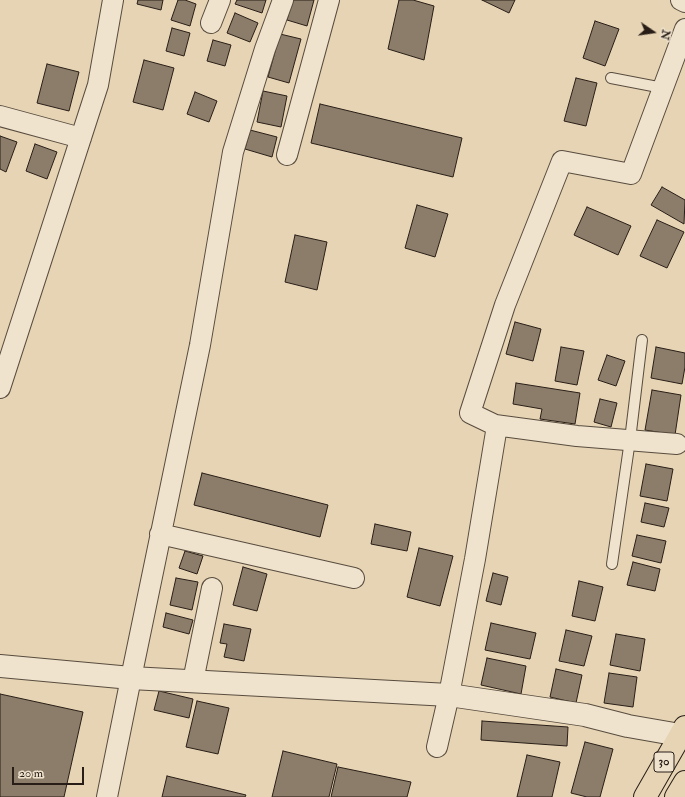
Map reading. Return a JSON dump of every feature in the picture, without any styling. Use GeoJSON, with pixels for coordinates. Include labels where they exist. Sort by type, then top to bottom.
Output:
{"type":"FeatureCollection","features":[{"type":"Feature","properties":{"kind":"main road","name":"30"},"geometry":{"type":"LineString","coordinates":[[645,797],[683,732]]}},
{"type":"Feature","properties":{"kind":"main road","name":"30"},"geometry":{"type":"LineString","coordinates":[[676,797],[685,782]]}},
{"type":"Feature","properties":{"kind":"street"},"geometry":{"type":"LineString","coordinates":[[0,388],[98,85],[113,0]]}},
{"type":"Feature","properties":{"kind":"street"},"geometry":{"type":"LineString","coordinates":[[211,23],[220,0]]}},
{"type":"Feature","properties":{"kind":"street"},"geometry":{"type":"LineString","coordinates":[[107,797],[130,678],[200,345],[233,152],[265,50],[283,0]]}},
{"type":"Feature","properties":{"kind":"street"},"geometry":{"type":"LineString","coordinates":[[287,155],[329,0]]}},
{"type":"Feature","properties":{"kind":"street"},"geometry":{"type":"LineString","coordinates":[[681,0],[685,2]]}},
{"type":"Feature","properties":{"kind":"street"},"geometry":{"type":"LineString","coordinates":[[677,444],[577,436],[495,425],[470,413],[504,305],[562,161],[631,174],[685,29]]}},
{"type":"Feature","properties":{"kind":"street"},"geometry":{"type":"LineString","coordinates":[[0,116],[81,138]]}},
{"type":"Feature","properties":{"kind":"street"},"geometry":{"type":"LineString","coordinates":[[437,747],[449,695],[475,559],[496,432],[495,425]]}},
{"type":"Feature","properties":{"kind":"street"},"geometry":{"type":"LineString","coordinates":[[160,534],[354,578]]}},
{"type":"Feature","properties":{"kind":"street"},"geometry":{"type":"LineString","coordinates":[[193,681],[212,588]]}},
{"type":"Feature","properties":{"kind":"street"},"geometry":{"type":"LineString","coordinates":[[0,666],[130,678],[449,695],[585,714],[628,726],[683,732]]}},
{"type":"Feature","properties":{"kind":"lane"},"geometry":{"type":"LineString","coordinates":[[611,78],[663,88]]}},
{"type":"Feature","properties":{"kind":"lane"},"geometry":{"type":"LineString","coordinates":[[612,564],[630,440],[642,340]]}},
{"type":"Feature","properties":{"kind":"building"},"geometry":{"type":"Polygon","coordinates":[[[138,0],[163,0],[161,10],[137,4],[138,0]]]}},
{"type":"Feature","properties":{"kind":"building"},"geometry":{"type":"Polygon","coordinates":[[[178,0],[185,0],[196,4],[190,26],[171,20],[178,0]]]}},
{"type":"Feature","properties":{"kind":"building"},"geometry":{"type":"Polygon","coordinates":[[[237,0],[266,0],[262,13],[235,4],[237,0]]]}},
{"type":"Feature","properties":{"kind":"building"},"geometry":{"type":"Polygon","coordinates":[[[292,0],[314,0],[307,26],[287,20],[292,0]]]}},
{"type":"Feature","properties":{"kind":"building"},"geometry":{"type":"Polygon","coordinates":[[[399,0],[413,0],[434,6],[424,60],[388,49],[399,0]]]}},
{"type":"Feature","properties":{"kind":"building"},"geometry":{"type":"Polygon","coordinates":[[[482,0],[515,0],[509,13],[482,0]]]}},
{"type":"Feature","properties":{"kind":"building"},"geometry":{"type":"Polygon","coordinates":[[[235,13],[258,23],[250,42],[227,33],[235,13]]]}},
{"type":"Feature","properties":{"kind":"building"},"geometry":{"type":"Polygon","coordinates":[[[595,21],[619,29],[605,66],[583,58],[595,21]]]}},
{"type":"Feature","properties":{"kind":"building"},"geometry":{"type":"Polygon","coordinates":[[[172,28],[190,33],[184,56],[166,51],[172,28]]]}},
{"type":"Feature","properties":{"kind":"building"},"geometry":{"type":"Polygon","coordinates":[[[280,34],[301,39],[289,83],[268,77],[280,34]]]}},
{"type":"Feature","properties":{"kind":"building"},"geometry":{"type":"Polygon","coordinates":[[[213,40],[231,45],[225,66],[207,61],[213,40]]]}},
{"type":"Feature","properties":{"kind":"building"},"geometry":{"type":"Polygon","coordinates":[[[144,60],[174,68],[163,110],[133,102],[144,60]]]}},
{"type":"Feature","properties":{"kind":"building"},"geometry":{"type":"Polygon","coordinates":[[[47,64],[79,72],[69,111],[37,103],[47,64]]]}},
{"type":"Feature","properties":{"kind":"building"},"geometry":{"type":"Polygon","coordinates":[[[576,78],[597,83],[586,126],[564,121],[576,78]]]}},
{"type":"Feature","properties":{"kind":"building"},"geometry":{"type":"Polygon","coordinates":[[[263,91],[287,96],[281,127],[257,122],[263,91]]]}},
{"type":"Feature","properties":{"kind":"building"},"geometry":{"type":"Polygon","coordinates":[[[195,92],[217,101],[209,122],[187,114],[195,92]]]}},
{"type":"Feature","properties":{"kind":"building"},"geometry":{"type":"Polygon","coordinates":[[[320,104],[462,138],[453,177],[311,143],[320,104]]]}},
{"type":"Feature","properties":{"kind":"building"},"geometry":{"type":"Polygon","coordinates":[[[250,130],[277,137],[272,157],[245,149],[250,130]]]}},
{"type":"Feature","properties":{"kind":"building"},"geometry":{"type":"Polygon","coordinates":[[[0,136],[17,142],[6,172],[0,169],[0,136]]]}},
{"type":"Feature","properties":{"kind":"building"},"geometry":{"type":"Polygon","coordinates":[[[35,144],[57,152],[47,179],[26,171],[35,144]]]}},
{"type":"Feature","properties":{"kind":"building"},"geometry":{"type":"Polygon","coordinates":[[[662,187],[685,200],[684,224],[651,205],[662,187]]]}},
{"type":"Feature","properties":{"kind":"building"},"geometry":{"type":"Polygon","coordinates":[[[417,205],[448,214],[435,257],[405,248],[417,205]]]}},
{"type":"Feature","properties":{"kind":"building"},"geometry":{"type":"Polygon","coordinates":[[[587,207],[631,226],[618,255],[574,235],[587,207]]]}},
{"type":"Feature","properties":{"kind":"building"},"geometry":{"type":"Polygon","coordinates":[[[657,220],[684,232],[667,268],[640,256],[657,220]]]}},
{"type":"Feature","properties":{"kind":"building"},"geometry":{"type":"Polygon","coordinates":[[[295,235],[327,242],[317,290],[285,282],[295,235]]]}},
{"type":"Feature","properties":{"kind":"building"},"geometry":{"type":"Polygon","coordinates":[[[515,322],[541,329],[533,361],[506,354],[515,322]]]}},
{"type":"Feature","properties":{"kind":"building"},"geometry":{"type":"Polygon","coordinates":[[[561,347],[584,351],[577,385],[555,381],[561,347]]]}},
{"type":"Feature","properties":{"kind":"building"},"geometry":{"type":"Polygon","coordinates":[[[656,347],[685,353],[685,367],[682,384],[651,378],[656,347]]]}},
{"type":"Feature","properties":{"kind":"building"},"geometry":{"type":"Polygon","coordinates":[[[607,355],[625,361],[616,386],[598,380],[607,355]]]}},
{"type":"Feature","properties":{"kind":"building"},"geometry":{"type":"Polygon","coordinates":[[[516,383],[580,393],[575,424],[540,419],[542,409],[513,404],[516,383]]]}},
{"type":"Feature","properties":{"kind":"building"},"geometry":{"type":"Polygon","coordinates":[[[652,390],[681,395],[675,435],[645,430],[652,390]]]}},
{"type":"Feature","properties":{"kind":"building"},"geometry":{"type":"Polygon","coordinates":[[[600,399],[617,403],[611,427],[594,422],[600,399]]]}},
{"type":"Feature","properties":{"kind":"building"},"geometry":{"type":"Polygon","coordinates":[[[646,464],[673,469],[667,501],[640,496],[646,464]]]}},
{"type":"Feature","properties":{"kind":"building"},"geometry":{"type":"Polygon","coordinates":[[[202,473],[328,505],[320,537],[194,505],[202,473]]]}},
{"type":"Feature","properties":{"kind":"building"},"geometry":{"type":"Polygon","coordinates":[[[645,503],[669,508],[664,527],[641,522],[645,503]]]}},
{"type":"Feature","properties":{"kind":"building"},"geometry":{"type":"Polygon","coordinates":[[[375,524],[411,532],[407,551],[371,544],[375,524]]]}},
{"type":"Feature","properties":{"kind":"building"},"geometry":{"type":"Polygon","coordinates":[[[637,535],[666,541],[661,563],[632,556],[637,535]]]}},
{"type":"Feature","properties":{"kind":"building"},"geometry":{"type":"Polygon","coordinates":[[[419,548],[453,556],[440,606],[407,597],[419,548]]]}},
{"type":"Feature","properties":{"kind":"building"},"geometry":{"type":"Polygon","coordinates":[[[185,551],[203,556],[197,574],[179,568],[185,551]]]}},
{"type":"Feature","properties":{"kind":"building"},"geometry":{"type":"Polygon","coordinates":[[[633,562],[660,569],[655,591],[627,585],[633,562]]]}},
{"type":"Feature","properties":{"kind":"building"},"geometry":{"type":"Polygon","coordinates":[[[243,567],[267,574],[257,611],[233,605],[243,567]]]}},
{"type":"Feature","properties":{"kind":"building"},"geometry":{"type":"Polygon","coordinates":[[[493,573],[508,577],[501,605],[486,601],[493,573]]]}},
{"type":"Feature","properties":{"kind":"building"},"geometry":{"type":"Polygon","coordinates":[[[176,578],[198,582],[192,610],[170,605],[176,578]]]}},
{"type":"Feature","properties":{"kind":"building"},"geometry":{"type":"Polygon","coordinates":[[[579,581],[603,587],[595,621],[572,616],[579,581]]]}},
{"type":"Feature","properties":{"kind":"building"},"geometry":{"type":"Polygon","coordinates":[[[166,613],[193,620],[189,634],[163,627],[166,613]]]}},
{"type":"Feature","properties":{"kind":"building"},"geometry":{"type":"Polygon","coordinates":[[[491,623],[536,633],[530,659],[485,650],[491,623]]]}},
{"type":"Feature","properties":{"kind":"building"},"geometry":{"type":"Polygon","coordinates":[[[224,624],[251,629],[244,661],[224,657],[227,644],[220,643],[224,624]]]}},
{"type":"Feature","properties":{"kind":"building"},"geometry":{"type":"Polygon","coordinates":[[[566,630],[592,636],[584,666],[559,661],[566,630]]]}},
{"type":"Feature","properties":{"kind":"building"},"geometry":{"type":"Polygon","coordinates":[[[616,634],[645,639],[640,671],[610,665],[616,634]]]}},
{"type":"Feature","properties":{"kind":"building"},"geometry":{"type":"Polygon","coordinates":[[[487,658],[526,666],[521,694],[481,685],[487,658]]]}},
{"type":"Feature","properties":{"kind":"building"},"geometry":{"type":"Polygon","coordinates":[[[556,669],[582,675],[576,703],[550,697],[556,669]]]}},
{"type":"Feature","properties":{"kind":"building"},"geometry":{"type":"Polygon","coordinates":[[[609,673],[637,677],[633,707],[604,703],[609,673]]]}},
{"type":"Feature","properties":{"kind":"building"},"geometry":{"type":"Polygon","coordinates":[[[159,691],[193,699],[189,718],[154,710],[159,691]]]}},
{"type":"Feature","properties":{"kind":"building"},"geometry":{"type":"Polygon","coordinates":[[[0,694],[83,712],[64,797],[0,797],[0,694]]]}},
{"type":"Feature","properties":{"kind":"building"},"geometry":{"type":"Polygon","coordinates":[[[197,701],[229,708],[218,754],[186,747],[197,701]]]}},
{"type":"Feature","properties":{"kind":"building"},"geometry":{"type":"Polygon","coordinates":[[[482,721],[568,727],[567,746],[481,740],[482,721]]]}},
{"type":"Feature","properties":{"kind":"building"},"geometry":{"type":"Polygon","coordinates":[[[585,742],[613,749],[600,797],[587,797],[571,793],[585,742]]]}},
{"type":"Feature","properties":{"kind":"building"},"geometry":{"type":"Polygon","coordinates":[[[283,751],[337,764],[329,797],[272,797],[283,751]]]}},
{"type":"Feature","properties":{"kind":"building"},"geometry":{"type":"Polygon","coordinates":[[[527,755],[560,762],[552,797],[517,797],[527,755]]]}},
{"type":"Feature","properties":{"kind":"building"},"geometry":{"type":"Polygon","coordinates":[[[338,767],[411,782],[407,797],[331,797],[338,767]]]}},
{"type":"Feature","properties":{"kind":"building"},"geometry":{"type":"Polygon","coordinates":[[[167,776],[246,795],[245,797],[162,797],[167,776]]]}}]}
